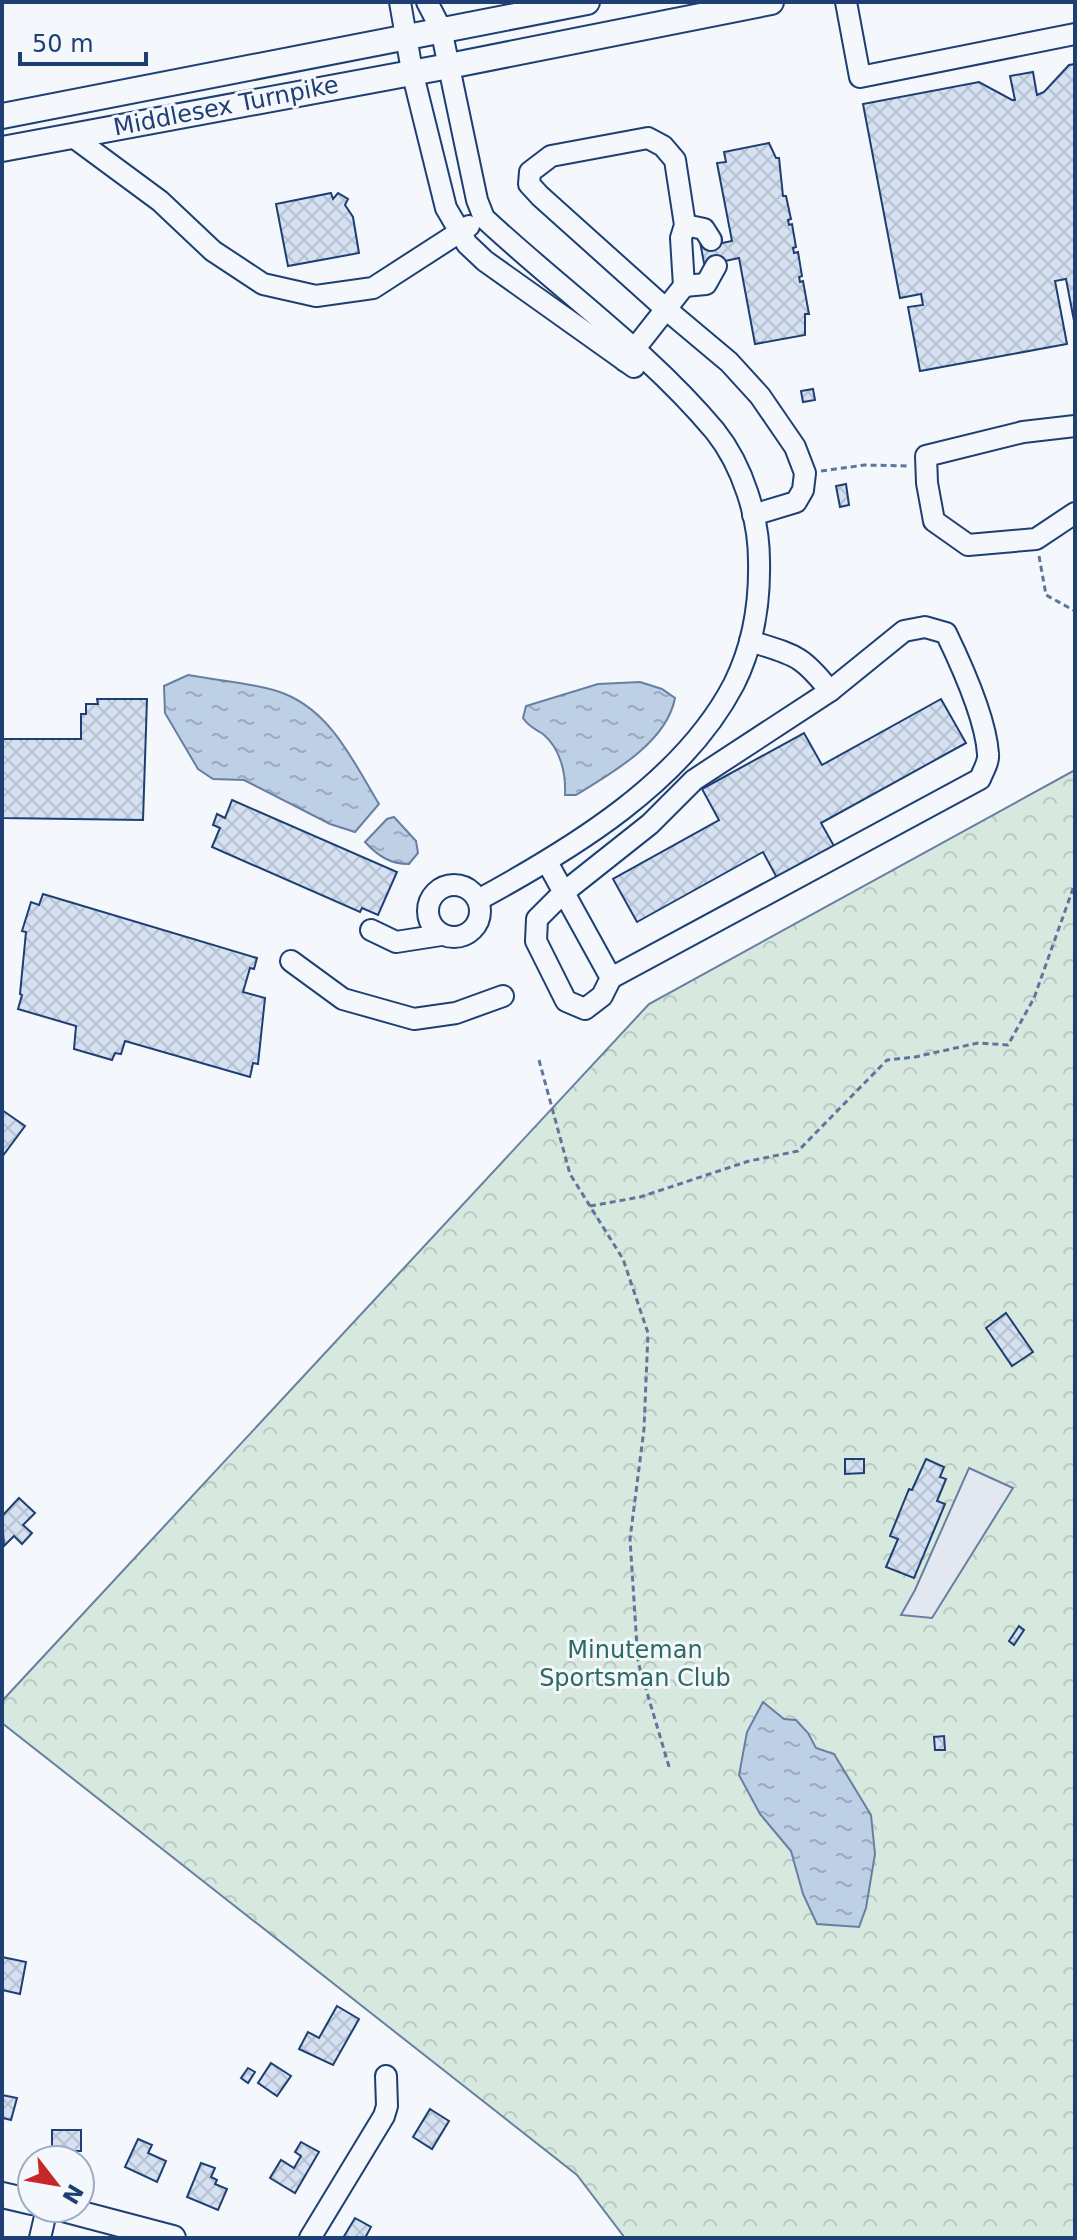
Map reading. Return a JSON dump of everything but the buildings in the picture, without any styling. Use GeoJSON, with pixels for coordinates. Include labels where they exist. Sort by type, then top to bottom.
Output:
{"type":"FeatureCollection","features":[{"type":"Feature","properties":{"kind":"main road","name":"Middlesex Turnpike"},"geometry":{"type":"LineString","coordinates":[[2,116],[587,2]]}},
{"type":"Feature","properties":{"kind":"main road","name":"Middlesex Turnpike"},"geometry":{"type":"LineString","coordinates":[[2,149],[449,66],[771,2]]}},
{"type":"Feature","properties":{"kind":"main road"},"geometry":{"type":"LineString","coordinates":[[96,2218],[173,2238]]}},
{"type":"Feature","properties":{"kind":"street"},"geometry":{"type":"LineString","coordinates":[[400,2],[412,71],[440,185],[446,208],[458,232],[485,261],[629,355]]}},
{"type":"Feature","properties":{"kind":"street"},"geometry":{"type":"LineString","coordinates":[[427,2],[441,29],[477,200],[484,218],[629,355],[690,405],[716,433],[733,460],[759,537],[760,579],[750,641],[733,684],[701,733],[624,808],[547,862],[478,900]]}},
{"type":"Feature","properties":{"kind":"street"},"geometry":{"type":"LineString","coordinates":[[846,2],[860,77],[1075,34]]}},
{"type":"Feature","properties":{"kind":"street"},"geometry":{"type":"LineString","coordinates":[[72,136],[160,201],[213,251],[263,284],[316,296],[373,288],[484,218]]}},
{"type":"Feature","properties":{"kind":"street"},"geometry":{"type":"LineString","coordinates":[[629,355],[667,310],[684,286],[681,238],[685,225],[675,160],[663,146],[648,138],[551,156],[530,172],[529,184],[667,310],[729,362],[760,396],[795,447],[805,473],[803,490],[796,502],[753,515]]}},
{"type":"Feature","properties":{"kind":"street"},"geometry":{"type":"LineString","coordinates":[[685,225],[704,229],[711,240]]}},
{"type":"Feature","properties":{"kind":"street"},"geometry":{"type":"LineString","coordinates":[[684,286],[706,284],[716,266]]}},
{"type":"Feature","properties":{"kind":"street"},"geometry":{"type":"LineString","coordinates":[[1075,426],[1023,432],[926,456],[934,521],[968,545],[1036,539],[1075,513]]}},
{"type":"Feature","properties":{"kind":"street"},"geometry":{"type":"LineString","coordinates":[[925,627],[946,633],[959,660],[983,729],[989,758],[980,779],[611,978],[602,996],[585,1009],[566,1001],[536,941],[537,919],[563,893],[650,824],[694,780],[830,691],[904,631],[925,627]]}},
{"type":"Feature","properties":{"kind":"street"},"geometry":{"type":"LineString","coordinates":[[750,641],[796,655],[812,668],[830,691]]}},
{"type":"Feature","properties":{"kind":"street"},"geometry":{"type":"LineString","coordinates":[[547,862],[611,978]]}},
{"type":"Feature","properties":{"kind":"street"},"geometry":{"type":"LineString","coordinates":[[371,930],[396,942],[441,935],[460,937],[477,924],[480,912],[478,900],[470,890],[459,885],[446,885],[435,892],[428,903],[427,915],[441,935]]}},
{"type":"Feature","properties":{"kind":"street"},"geometry":{"type":"LineString","coordinates":[[291,961],[343,999],[414,1019],[456,1013],[503,996]]}},
{"type":"Feature","properties":{"kind":"street"},"geometry":{"type":"LineString","coordinates":[[310,2238],[384,2116],[386,2076]]}},
{"type":"Feature","properties":{"kind":"path"},"geometry":{"type":"LineString","coordinates":[[805,473],[865,465],[926,466]]}},
{"type":"Feature","properties":{"kind":"path"},"geometry":{"type":"LineString","coordinates":[[1036,539],[1046,595],[1075,611]]}},
{"type":"Feature","properties":{"kind":"path"},"geometry":{"type":"LineString","coordinates":[[590,1206],[640,1197],[749,1161],[798,1151],[887,1060],[978,1043],[1008,1045],[1034,998],[1075,883]]}},
{"type":"Feature","properties":{"kind":"path"},"geometry":{"type":"LineString","coordinates":[[539,1060],[570,1174],[623,1259],[648,1333],[644,1429],[630,1539],[638,1662],[670,1770]]}},
{"type":"Feature","properties":{"kind":"green space","name":"Minuteman Sportsman Club"},"geometry":{"type":"Polygon","coordinates":[[[1075,770],[1075,2238],[625,2238],[577,2175],[2,1723],[2,1701],[649,1004],[1075,770]]]}},
{"type":"Feature","properties":{"kind":"shaded area"},"geometry":{"type":"Polygon","coordinates":[[[969,1468],[1013,1488],[932,1618],[901,1615],[915,1590],[969,1468]]]}},
{"type":"Feature","properties":{"kind":"water"},"geometry":{"type":"Polygon","coordinates":[[[188,675],[263,688],[302,702],[329,726],[379,804],[355,832],[330,824],[244,780],[213,779],[198,769],[165,713],[164,686],[188,675]]]}},
{"type":"Feature","properties":{"kind":"water"},"geometry":{"type":"Polygon","coordinates":[[[640,682],[662,689],[675,698],[661,729],[621,766],[576,795],[565,795],[565,779],[558,754],[549,740],[523,718],[526,706],[598,684],[640,682]]]}},
{"type":"Feature","properties":{"kind":"water"},"geometry":{"type":"Polygon","coordinates":[[[394,817],[416,841],[418,853],[409,864],[385,858],[365,842],[387,819],[394,817]]]}},
{"type":"Feature","properties":{"kind":"water"},"geometry":{"type":"Polygon","coordinates":[[[763,1702],[784,1719],[796,1720],[816,1748],[834,1754],[871,1815],[875,1854],[866,1908],[859,1927],[817,1924],[803,1894],[791,1851],[760,1814],[739,1775],[747,1732],[763,1702]]]}}]}
